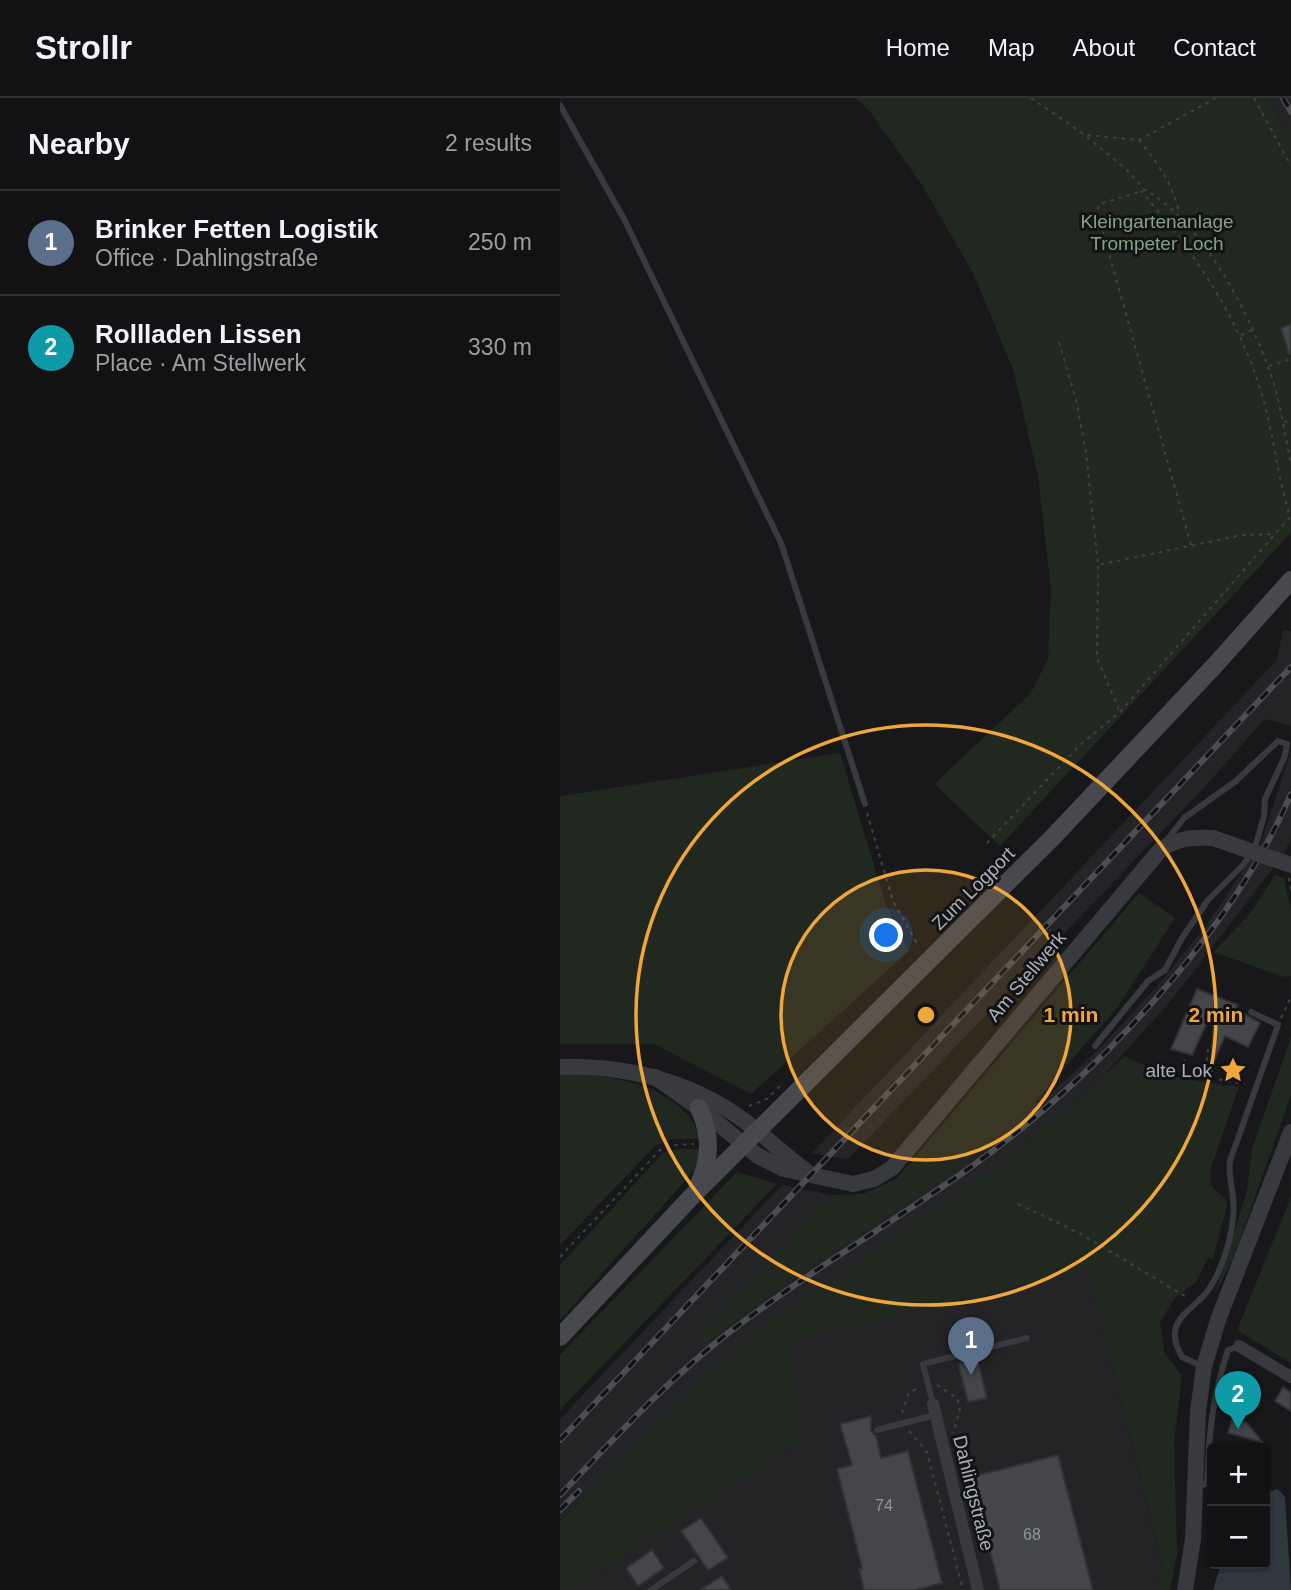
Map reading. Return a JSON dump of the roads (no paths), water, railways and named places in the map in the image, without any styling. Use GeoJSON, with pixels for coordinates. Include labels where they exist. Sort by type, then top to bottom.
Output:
{"type":"FeatureCollection","features":[{"type":"Feature","properties":{"kind":"main road","name":"Zum Logport"},"geometry":{"type":"LineString","coordinates":[[560,1337],[757,1130],[1054,836],[1208,673],[1291,580]]}},
{"type":"Feature","properties":{"kind":"main road"},"geometry":{"type":"LineString","coordinates":[[695,1193],[708,1165],[709,1144],[706,1124],[699,1108]]}},
{"type":"Feature","properties":{"kind":"street","name":"Am Stellwerk"},"geometry":{"type":"LineString","coordinates":[[655,1077],[769,1163],[853,1184],[874,1179],[892,1168],[1161,849],[1174,841],[1192,837],[1213,838],[1291,865]]}},
{"type":"Feature","properties":{"kind":"street","name":"Am Stellwerk"},"geometry":{"type":"LineString","coordinates":[[560,1067],[591,1066],[655,1077],[702,1094],[757,1130],[775,1148],[808,1172]]}},
{"type":"Feature","properties":{"kind":"street"},"geometry":{"type":"LineString","coordinates":[[1185,1590],[1196,1488],[1198,1411],[1205,1367],[1218,1320],[1291,1132]]}},
{"type":"Feature","properties":{"kind":"street"},"geometry":{"type":"LineString","coordinates":[[1239,1346],[1291,1377]]}},
{"type":"Feature","properties":{"kind":"street","name":"Dahlingstraße"},"geometry":{"type":"LineString","coordinates":[[934,1410],[978,1590]]}},
{"type":"Feature","properties":{"kind":"lane"},"geometry":{"type":"LineString","coordinates":[[560,105],[624,219],[781,543],[865,804]]}},
{"type":"Feature","properties":{"kind":"lane"},"geometry":{"type":"LineString","coordinates":[[1095,1046],[1148,981],[1165,970],[1182,938],[1208,900],[1244,864],[1256,844],[1264,816],[1265,799],[1285,756],[1287,744],[1279,741],[1236,780],[1184,818],[1161,849]]}},
{"type":"Feature","properties":{"kind":"lane"},"geometry":{"type":"LineString","coordinates":[[1205,1367],[1182,1357],[1175,1341],[1180,1318],[1210,1288],[1220,1266],[1233,1211],[1228,1176],[1230,1161],[1278,1025],[1251,1012]]}},
{"type":"Feature","properties":{"kind":"lane"},"geometry":{"type":"LineString","coordinates":[[877,1430],[934,1410],[923,1364],[1027,1338]]}},
{"type":"Feature","properties":{"kind":"lane"},"geometry":{"type":"LineString","coordinates":[[1196,1488],[1207,1483],[1212,1404],[1217,1383],[1228,1350],[1239,1346]]}},
{"type":"Feature","properties":{"kind":"lane"},"geometry":{"type":"LineString","coordinates":[[651,1590],[694,1561]]}},
{"type":"Feature","properties":{"kind":"railway"},"geometry":{"type":"LineString","coordinates":[[1283,98],[1291,112]]}},
{"type":"Feature","properties":{"kind":"railway"},"geometry":{"type":"LineString","coordinates":[[560,1440],[1291,667]]}},
{"type":"Feature","properties":{"kind":"railway"},"geometry":{"type":"LineString","coordinates":[[560,1495],[640,1412],[704,1352],[787,1291],[971,1167],[1018,1131],[1110,1047],[1155,1000],[1233,899],[1265,847],[1291,794]]}},
{"type":"Feature","properties":{"kind":"railway"},"geometry":{"type":"LineString","coordinates":[[560,1510],[579,1491]]}},
{"type":"Feature","properties":{"kind":"place","name":"alte Lok"},"geometry":{"type":"Point","coordinates":[1233,1070]}},
{"type":"Feature","properties":{"kind":"place","name":"Brinker Fetten Logistik"},"geometry":{"type":"Point","coordinates":[971,1375]}},
{"type":"Feature","properties":{"kind":"place","name":"Rollladen Lissen"},"geometry":{"type":"Point","coordinates":[1238,1429]}},
{"type":"Feature","properties":{"kind":"park label","name":"Kleingartenanlage Trompeter Loch"},"geometry":{"type":"Point","coordinates":[1157,232]}}]}
